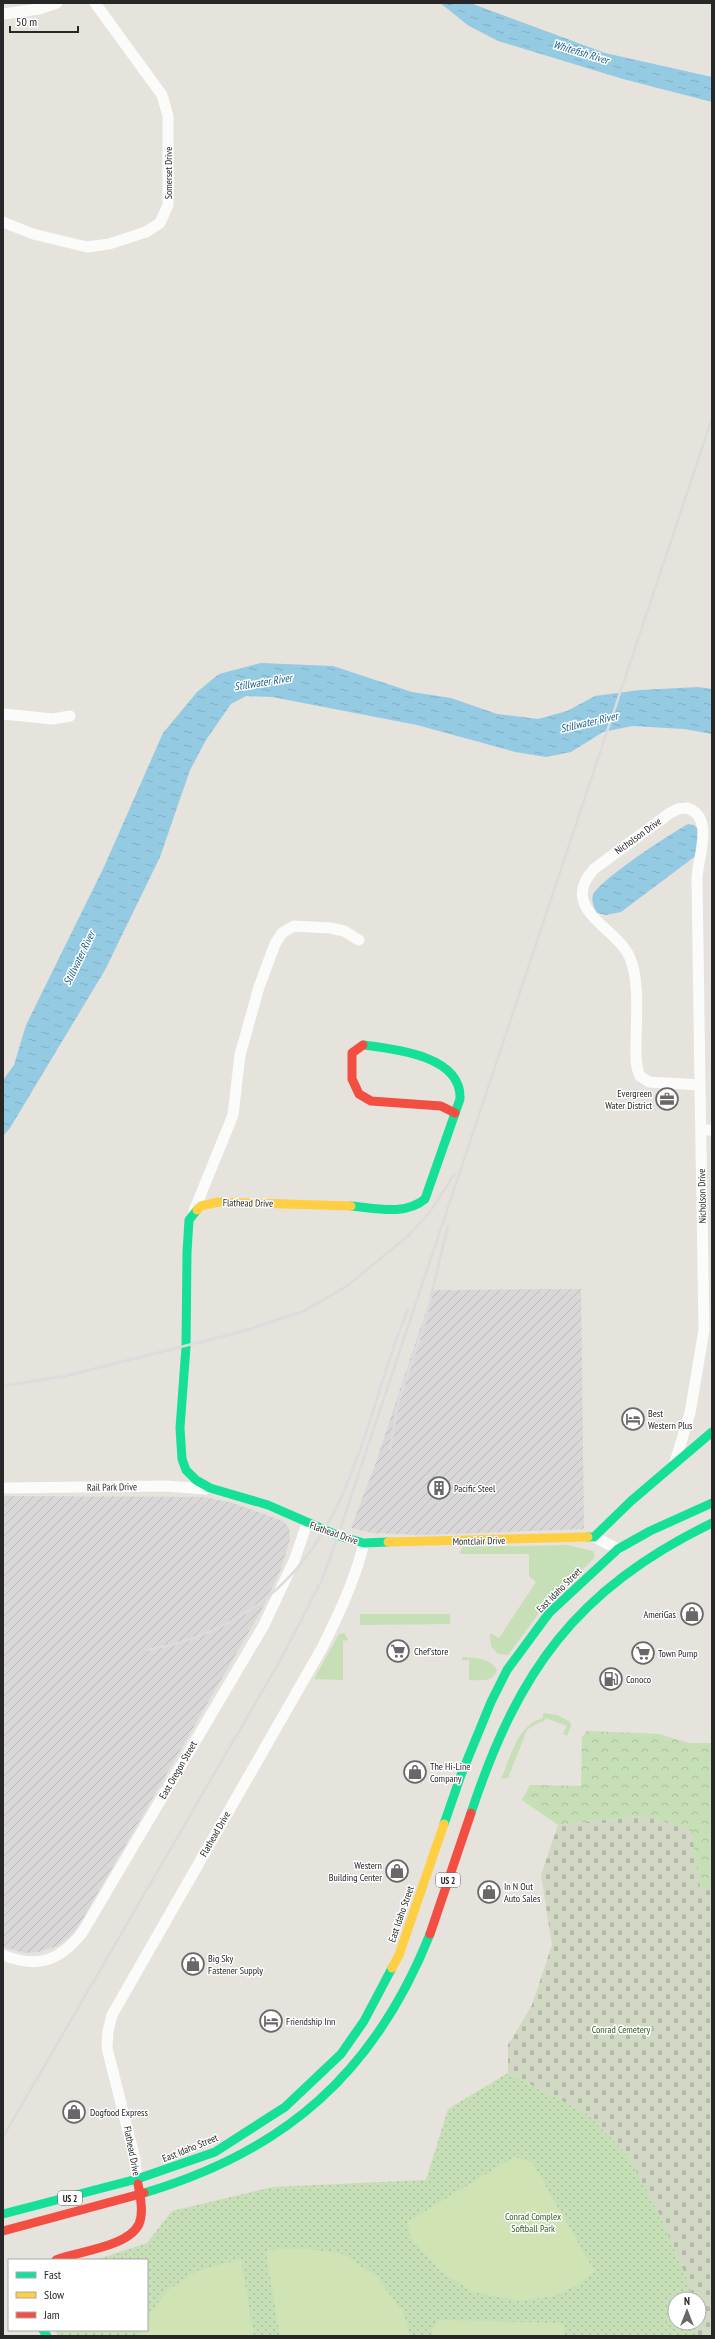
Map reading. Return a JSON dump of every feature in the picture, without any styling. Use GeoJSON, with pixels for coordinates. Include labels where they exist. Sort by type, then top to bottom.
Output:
{"type":"FeatureCollection","features":[{"type":"Feature","properties":{"kind":"main road","name":"Flathead Drive"},"geometry":{"type":"LineString","coordinates":[[364,1543],[351,1540],[307,1524],[245,1496],[220,1491],[202,1484],[186,1472],[180,1453],[179,1436],[186,1354],[189,1220],[201,1206],[218,1202],[323,1204],[403,1210],[417,1206],[425,1199],[460,1100],[459,1084],[450,1070],[435,1062],[376,1047],[362,1045],[352,1053],[350,1066],[352,1082],[361,1094],[372,1102],[392,1105],[439,1104],[455,1114]]}},
{"type":"Feature","properties":{"kind":"main road"},"geometry":{"type":"LineString","coordinates":[[594,1537],[631,1501],[712,1432]]}},
{"type":"Feature","properties":{"kind":"main road","name":"East Idaho Street"},"geometry":{"type":"LineString","coordinates":[[3,2214],[137,2179],[176,2167],[222,2148],[285,2107],[341,2054],[364,2021],[399,1955],[461,1775],[491,1702],[507,1670],[548,1613],[618,1548],[650,1531],[712,1503]]}},
{"type":"Feature","properties":{"kind":"main road","name":"US 2"},"geometry":{"type":"LineString","coordinates":[[3,2231],[141,2194],[194,2177],[258,2146],[284,2129],[315,2104],[361,2056],[393,2011],[418,1963],[495,1748],[505,1724],[530,1677],[568,1626],[613,1582],[655,1552],[712,1523]]}},
{"type":"Feature","properties":{"kind":"main road","name":"Montclair Drive"},"geometry":{"type":"LineString","coordinates":[[364,1543],[594,1537]]}},
{"type":"Feature","properties":{"kind":"main road","name":"Flathead Drive"},"geometry":{"type":"LineString","coordinates":[[59,2259],[127,2238],[135,2230],[141,2222],[143,2213],[141,2194],[137,2179]]}},
{"type":"Feature","properties":{"kind":"street"},"geometry":{"type":"LineString","coordinates":[[3,14],[39,9],[57,3]]}},
{"type":"Feature","properties":{"kind":"street","name":"Somerset Drive"},"geometry":{"type":"LineString","coordinates":[[3,222],[32,234],[87,247],[109,244],[146,232],[160,223],[168,205],[168,116],[162,95],[95,3]]}},
{"type":"Feature","properties":{"kind":"street"},"geometry":{"type":"LineString","coordinates":[[3,714],[54,719],[70,716]]}},
{"type":"Feature","properties":{"kind":"street","name":"Nicholson Drive"},"geometry":{"type":"LineString","coordinates":[[669,1470],[678,1458],[690,1413],[704,1330],[706,1130],[700,1085],[697,878],[698,866],[708,841],[708,833],[705,822],[700,814],[691,809],[682,808],[670,813],[594,869],[585,882],[583,898],[590,915],[622,945],[632,963],[635,987],[636,1060],[640,1076],[649,1082],[700,1085]]}},
{"type":"Feature","properties":{"kind":"street"},"geometry":{"type":"LineString","coordinates":[[189,1220],[199,1202],[232,1115],[240,1055],[259,987],[275,944],[282,932],[294,926],[311,926],[344,931],[359,940]]}},
{"type":"Feature","properties":{"kind":"street","name":"Rail Park Drive"},"geometry":{"type":"LineString","coordinates":[[3,1488],[193,1487],[220,1491]]}},
{"type":"Feature","properties":{"kind":"street","name":"East Oregon Street"},"geometry":{"type":"LineString","coordinates":[[3,1955],[22,1961],[37,1962],[49,1960],[72,1944],[82,1933],[264,1625],[294,1561],[307,1524]]}},
{"type":"Feature","properties":{"kind":"street","name":"Montclair Drive"},"geometry":{"type":"LineString","coordinates":[[594,1537],[618,1548]]}},
{"type":"Feature","properties":{"kind":"street","name":"Flathead Drive"},"geometry":{"type":"LineString","coordinates":[[137,2179],[135,2159],[107,2048],[108,2031],[112,2015],[322,1648],[345,1600],[359,1563],[364,1543]]}},
{"type":"Feature","properties":{"kind":"shaded area"},"geometry":{"type":"Polygon","coordinates":[[[581,1289],[584,1529],[421,1535],[373,1533],[351,1528],[375,1465],[433,1290],[581,1289]]]}},
{"type":"Feature","properties":{"kind":"shaded area"},"geometry":{"type":"Polygon","coordinates":[[[3,1496],[204,1497],[233,1503],[283,1521],[289,1528],[290,1539],[281,1569],[262,1609],[82,1920],[72,1934],[57,1946],[39,1952],[25,1953],[3,1947],[3,1496]]]}},
{"type":"Feature","properties":{"kind":"green space"},"geometry":{"type":"Polygon","coordinates":[[[568,1545],[593,1551],[595,1557],[539,1613],[508,1655],[498,1654],[491,1646],[490,1633],[499,1638],[536,1582],[529,1576],[529,1554],[459,1554],[463,1547],[568,1545]]]}},
{"type":"Feature","properties":{"kind":"green space"},"geometry":{"type":"Polygon","coordinates":[[[360,1614],[450,1614],[450,1624],[360,1625],[360,1614]]]}},
{"type":"Feature","properties":{"kind":"green space"},"geometry":{"type":"Polygon","coordinates":[[[344,1633],[348,1640],[343,1641],[343,1680],[314,1679],[339,1634],[344,1633]]]}},
{"type":"Feature","properties":{"kind":"green space"},"geometry":{"type":"Polygon","coordinates":[[[463,1657],[486,1660],[497,1670],[489,1679],[469,1680],[469,1660],[462,1660],[463,1657]]]}},
{"type":"Feature","properties":{"kind":"green space"},"geometry":{"type":"Polygon","coordinates":[[[543,1713],[557,1715],[570,1722],[571,1726],[567,1736],[563,1734],[567,1726],[546,1718],[544,1721],[534,1725],[527,1730],[508,1778],[501,1779],[516,1743],[521,1735],[527,1727],[543,1718],[543,1713]]]}},
{"type":"Feature","properties":{"kind":"green space"},"geometry":{"type":"Polygon","coordinates":[[[587,1731],[659,1734],[689,1743],[712,1743],[712,1891],[700,1888],[643,1816],[558,1825],[522,1800],[530,1785],[581,1786],[582,1737],[587,1731]]]}},
{"type":"Feature","properties":{"kind":"green space","name":"Conrad Cemetery"},"geometry":{"type":"Polygon","coordinates":[[[643,1816],[691,1829],[700,1888],[712,1891],[712,2336],[698,2336],[697,2331],[707,2331],[707,2291],[690,2291],[689,2284],[659,2214],[628,2156],[587,2114],[508,2073],[508,2045],[532,2005],[552,1945],[541,1875],[558,1825],[643,1816]]]}},
{"type":"Feature","properties":{"kind":"green space","name":"Conrad Complex Softball Park"},"geometry":{"type":"Polygon","coordinates":[[[508,2073],[587,2114],[628,2156],[659,2214],[689,2284],[690,2291],[667,2291],[667,2331],[697,2331],[698,2336],[58,2336],[56,2331],[148,2331],[148,2259],[98,2259],[147,2243],[172,2211],[273,2187],[426,2180],[448,2109],[508,2073]]]}},
{"type":"Feature","properties":{"kind":"green space"},"geometry":{"type":"Polygon","coordinates":[[[514,2157],[532,2162],[595,2272],[573,2287],[554,2296],[519,2301],[473,2292],[440,2271],[411,2238],[407,2222],[514,2157]]]}},
{"type":"Feature","properties":{"kind":"green space"},"geometry":{"type":"Polygon","coordinates":[[[278,2249],[309,2249],[342,2254],[375,2275],[403,2312],[410,2336],[280,2336],[266,2251],[278,2249]]]}},
{"type":"Feature","properties":{"kind":"green space"},"geometry":{"type":"Polygon","coordinates":[[[241,2259],[254,2336],[139,2336],[142,2331],[148,2331],[149,2314],[168,2290],[197,2271],[241,2259]]]}},
{"type":"Feature","properties":{"kind":"green space"},"geometry":{"type":"Polygon","coordinates":[[[439,2320],[563,2323],[564,2336],[432,2336],[432,2330],[439,2320]]]}},
{"type":"Feature","properties":{"kind":"water","name":"Whitefish River"},"geometry":{"type":"Polygon","coordinates":[[[440,3],[470,3],[605,53],[712,77],[712,102],[623,79],[498,41],[469,26],[440,3]]]}},
{"type":"Feature","properties":{"kind":"water","name":"Stillwater River"},"geometry":{"type":"Polygon","coordinates":[[[261,663],[333,666],[412,692],[451,698],[497,714],[538,719],[567,711],[595,696],[640,690],[698,687],[712,689],[712,734],[684,729],[632,726],[603,732],[571,752],[546,757],[515,752],[417,725],[272,697],[246,696],[231,704],[206,740],[190,770],[160,857],[105,970],[10,1128],[3,1136],[3,1080],[14,1065],[26,1025],[103,869],[163,733],[197,692],[219,674],[261,663]]]}},
{"type":"Feature","properties":{"kind":"water"},"geometry":{"type":"Polygon","coordinates":[[[688,824],[694,825],[701,832],[701,852],[621,912],[606,915],[597,913],[592,898],[594,893],[601,885],[638,856],[688,824]]]}},
{"type":"Feature","properties":{"kind":"railway"},"geometry":{"type":"LineString","coordinates":[[3,2137],[281,1659],[322,1580],[712,418]]}},
{"type":"Feature","properties":{"kind":"railway"},"geometry":{"type":"LineString","coordinates":[[3,1386],[65,1376],[244,1331],[304,1311],[347,1286],[408,1236],[429,1213],[454,1175]]}},
{"type":"Feature","properties":{"kind":"railway"},"geometry":{"type":"LineString","coordinates":[[390,1449],[398,1403],[424,1325],[448,1226]]}},
{"type":"Feature","properties":{"kind":"railway"},"geometry":{"type":"LineString","coordinates":[[146,1650],[171,1645],[207,1633],[242,1615],[279,1587],[308,1555],[331,1518],[349,1478],[365,1436],[392,1351],[408,1309]]}},
{"type":"Feature","properties":{"kind":"traffic: fast"},"geometry":{"type":"LineString","coordinates":[[351,1206],[390,1210],[408,1208],[425,1199],[460,1099],[458,1084],[450,1073],[439,1064],[425,1057],[392,1049],[363,1045]]}},
{"type":"Feature","properties":{"kind":"traffic: fast"},"geometry":{"type":"LineString","coordinates":[[197,1210],[189,1220],[187,1252],[186,1347],[180,1428],[182,1459],[186,1470],[196,1480],[210,1488],[268,1505],[339,1536],[364,1543],[388,1542]]}},
{"type":"Feature","properties":{"kind":"traffic: fast"},"geometry":{"type":"LineString","coordinates":[[588,1537],[594,1537],[631,1501],[712,1432]]}},
{"type":"Feature","properties":{"kind":"traffic: fast"},"geometry":{"type":"LineString","coordinates":[[444,1824],[461,1775],[491,1702],[507,1670],[549,1613],[618,1549],[650,1531],[712,1503]]}},
{"type":"Feature","properties":{"kind":"traffic: fast"},"geometry":{"type":"LineString","coordinates":[[471,1813],[489,1763],[509,1717],[532,1677],[558,1640],[588,1607],[623,1577],[664,1549],[712,1523]]}},
{"type":"Feature","properties":{"kind":"traffic: fast"},"geometry":{"type":"LineString","coordinates":[[144,2193],[195,2175],[241,2154],[282,2129],[320,2100],[353,2066],[382,2027],[408,1983],[430,1934]]}},
{"type":"Feature","properties":{"kind":"traffic: fast"},"geometry":{"type":"LineString","coordinates":[[3,2214],[137,2179],[215,2152],[285,2107],[341,2054],[364,2021],[392,1968]]}},
{"type":"Feature","properties":{"kind":"traffic: fast"},"geometry":{"type":"LineString","coordinates":[[44,2331],[47,2336]]}},
{"type":"Feature","properties":{"kind":"traffic: slow"},"geometry":{"type":"LineString","coordinates":[[197,1210],[201,1206],[218,1202],[351,1206]]}},
{"type":"Feature","properties":{"kind":"traffic: slow"},"geometry":{"type":"LineString","coordinates":[[388,1542],[588,1537]]}},
{"type":"Feature","properties":{"kind":"traffic: slow"},"geometry":{"type":"LineString","coordinates":[[392,1968],[399,1955],[444,1824]]}},
{"type":"Feature","properties":{"kind":"traffic: jam"},"geometry":{"type":"LineString","coordinates":[[363,1045],[352,1053],[352,1079],[359,1094],[371,1101],[441,1106],[455,1113]]}},
{"type":"Feature","properties":{"kind":"traffic: jam"},"geometry":{"type":"LineString","coordinates":[[430,1934],[471,1813]]}},
{"type":"Feature","properties":{"kind":"traffic: jam"},"geometry":{"type":"LineString","coordinates":[[59,2259],[114,2243],[133,2232],[139,2224],[141,2214],[138,2184]]}},
{"type":"Feature","properties":{"kind":"traffic: jam"},"geometry":{"type":"LineString","coordinates":[[3,2231],[144,2193]]}},
{"type":"Feature","properties":{"kind":"place","name":"Evergreen Water District"},"geometry":{"type":"Point","coordinates":[667,1099]}},
{"type":"Feature","properties":{"kind":"place","name":"Best Western Plus"},"geometry":{"type":"Point","coordinates":[633,1419]}},
{"type":"Feature","properties":{"kind":"place","name":"Pacific Steel"},"geometry":{"type":"Point","coordinates":[439,1488]}},
{"type":"Feature","properties":{"kind":"place","name":"AmeriGas"},"geometry":{"type":"Point","coordinates":[692,1614]}},
{"type":"Feature","properties":{"kind":"place","name":"Chef'store"},"geometry":{"type":"Point","coordinates":[398,1651]}},
{"type":"Feature","properties":{"kind":"place","name":"Town Pump"},"geometry":{"type":"Point","coordinates":[643,1653]}},
{"type":"Feature","properties":{"kind":"place","name":"Conoco"},"geometry":{"type":"Point","coordinates":[611,1679]}},
{"type":"Feature","properties":{"kind":"place","name":"The Hi-Line Company"},"geometry":{"type":"Point","coordinates":[415,1772]}},
{"type":"Feature","properties":{"kind":"place","name":"Western Building Center"},"geometry":{"type":"Point","coordinates":[397,1871]}},
{"type":"Feature","properties":{"kind":"place","name":"In N Out Auto Sales"},"geometry":{"type":"Point","coordinates":[489,1892]}},
{"type":"Feature","properties":{"kind":"place","name":"Big Sky Fastener Supply"},"geometry":{"type":"Point","coordinates":[193,1964]}},
{"type":"Feature","properties":{"kind":"place","name":"Friendship Inn"},"geometry":{"type":"Point","coordinates":[271,2021]}},
{"type":"Feature","properties":{"kind":"place","name":"Dogfood Express"},"geometry":{"type":"Point","coordinates":[74,2112]}}]}
